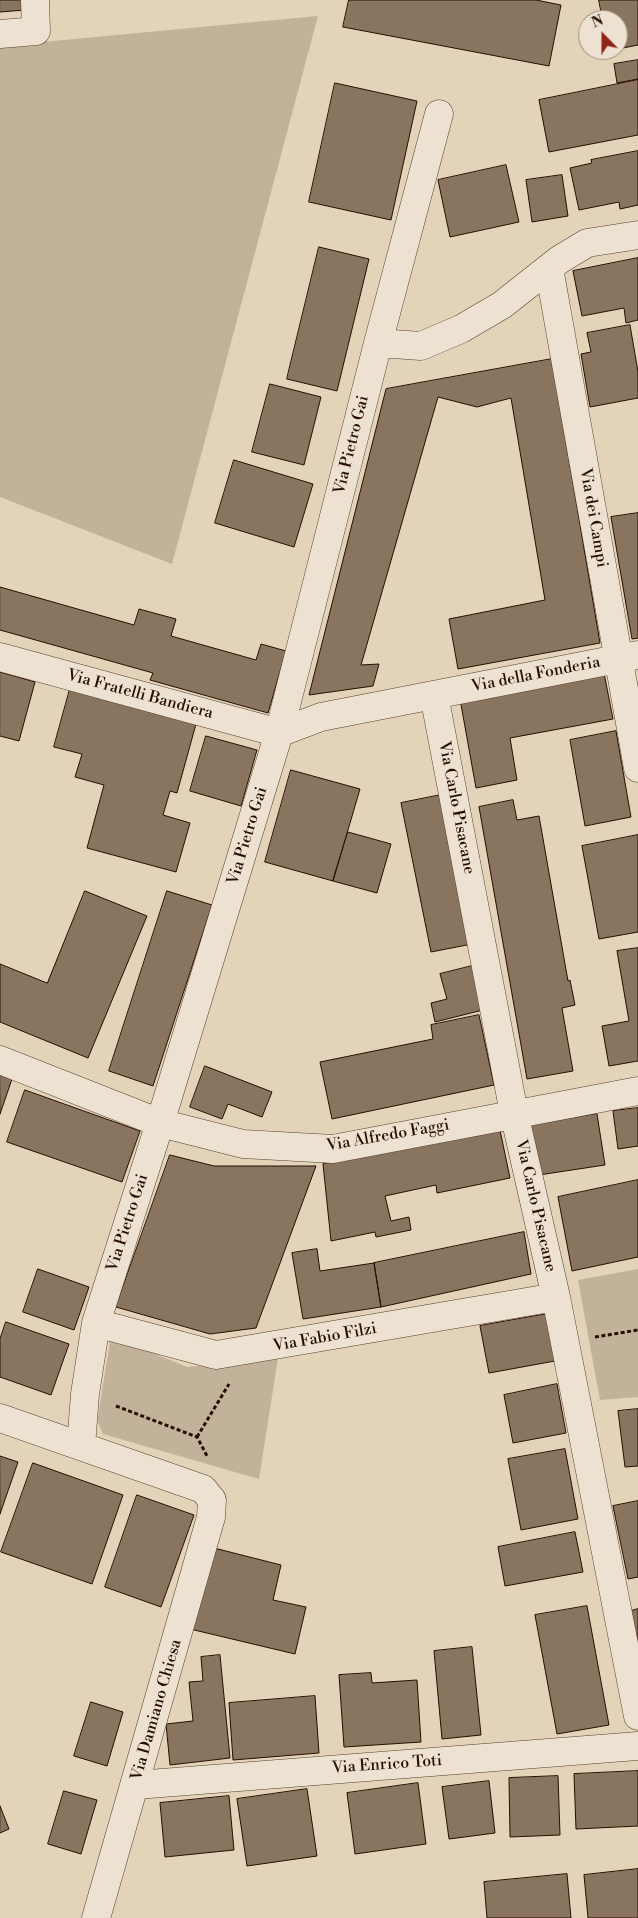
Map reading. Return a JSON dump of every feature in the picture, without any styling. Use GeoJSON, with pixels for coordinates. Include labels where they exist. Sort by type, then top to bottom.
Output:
{"type":"FeatureCollection","features":[{"type":"Feature","properties":{"kind":"street"},"geometry":{"type":"LineString","coordinates":[[0,34],[36,31],[34,0]]}},
{"type":"Feature","properties":{"kind":"street","name":"Via Pietro Gai"},"geometry":{"type":"LineString","coordinates":[[81,1446],[85,1394],[96,1323],[160,1123],[279,734],[378,343],[439,114]]}},
{"type":"Feature","properties":{"kind":"street"},"geometry":{"type":"LineString","coordinates":[[378,343],[421,346],[453,333],[502,305],[549,268],[587,243],[638,235]]}},
{"type":"Feature","properties":{"kind":"street","name":"Via dei Campi"},"geometry":{"type":"LineString","coordinates":[[549,268],[628,657],[638,768]]}},
{"type":"Feature","properties":{"kind":"street","name":"Via Fratelli Bandiera"},"geometry":{"type":"LineString","coordinates":[[0,656],[279,734]]}},
{"type":"Feature","properties":{"kind":"street","name":"Via della Fonderia"},"geometry":{"type":"LineString","coordinates":[[279,734],[321,717],[628,657]]}},
{"type":"Feature","properties":{"kind":"street","name":"Via Carlo Pisacane"},"geometry":{"type":"LineString","coordinates":[[434,695],[514,1113],[556,1297],[638,1716]]}},
{"type":"Feature","properties":{"kind":"street","name":"Via Alfredo Faggi"},"geometry":{"type":"LineString","coordinates":[[0,1060],[160,1123],[243,1144],[333,1149],[514,1113],[638,1091]]}},
{"type":"Feature","properties":{"kind":"street","name":"Via Fabio Filzi"},"geometry":{"type":"LineString","coordinates":[[96,1323],[216,1355],[250,1351],[556,1297]]}},
{"type":"Feature","properties":{"kind":"street"},"geometry":{"type":"LineString","coordinates":[[0,1418],[81,1446]]}},
{"type":"Feature","properties":{"kind":"street","name":"Via Damiano Chiesa"},"geometry":{"type":"LineString","coordinates":[[81,1446],[203,1488],[212,1500],[212,1517],[96,1918]]}},
{"type":"Feature","properties":{"kind":"street","name":"Via Enrico Toti"},"geometry":{"type":"LineString","coordinates":[[136,1784],[638,1746]]}},
{"type":"Feature","properties":{"kind":"path"},"geometry":{"type":"LineString","coordinates":[[565,1343],[638,1330]]}},
{"type":"Feature","properties":{"kind":"path"},"geometry":{"type":"LineString","coordinates":[[197,1437],[250,1351]]}},
{"type":"Feature","properties":{"kind":"path"},"geometry":{"type":"LineString","coordinates":[[85,1394],[197,1437],[207,1458]]}},
{"type":"Feature","properties":{"kind":"shaded area"},"geometry":{"type":"Polygon","coordinates":[[[318,16],[172,564],[0,497],[0,46],[318,16]]]}},
{"type":"Feature","properties":{"kind":"shaded area"},"geometry":{"type":"Polygon","coordinates":[[[638,1269],[638,1397],[600,1400],[578,1280],[638,1269]]]}},
{"type":"Feature","properties":{"kind":"shaded area"},"geometry":{"type":"Polygon","coordinates":[[[111,1336],[187,1367],[278,1358],[259,1479],[103,1434],[98,1423],[98,1416],[111,1336]]]}},
{"type":"Feature","properties":{"kind":"building"},"geometry":{"type":"Polygon","coordinates":[[[0,0],[24,0],[25,10],[0,12],[0,0]]]}},
{"type":"Feature","properties":{"kind":"building"},"geometry":{"type":"Polygon","coordinates":[[[349,0],[536,0],[561,5],[549,66],[343,27],[349,0]]]}},
{"type":"Feature","properties":{"kind":"building"},"geometry":{"type":"Polygon","coordinates":[[[599,0],[638,0],[638,45],[628,47],[628,10],[601,10],[599,0]]]}},
{"type":"Feature","properties":{"kind":"building"},"geometry":{"type":"Polygon","coordinates":[[[638,60],[638,79],[617,83],[614,64],[638,60]]]}},
{"type":"Feature","properties":{"kind":"building"},"geometry":{"type":"Polygon","coordinates":[[[638,80],[638,135],[549,152],[539,100],[638,80]]]}},
{"type":"Feature","properties":{"kind":"building"},"geometry":{"type":"Polygon","coordinates":[[[335,83],[417,101],[391,220],[309,202],[335,83]]]}},
{"type":"Feature","properties":{"kind":"building"},"geometry":{"type":"Polygon","coordinates":[[[638,151],[638,205],[620,209],[619,202],[579,210],[570,168],[592,163],[591,160],[638,151]]]}},
{"type":"Feature","properties":{"kind":"building"},"geometry":{"type":"Polygon","coordinates":[[[506,165],[519,222],[450,237],[438,180],[506,165]]]}},
{"type":"Feature","properties":{"kind":"building"},"geometry":{"type":"Polygon","coordinates":[[[562,175],[568,216],[532,222],[526,180],[562,175]]]}},
{"type":"Feature","properties":{"kind":"building"},"geometry":{"type":"Polygon","coordinates":[[[319,247],[369,259],[337,391],[287,379],[319,247]]]}},
{"type":"Feature","properties":{"kind":"building"},"geometry":{"type":"Polygon","coordinates":[[[638,258],[638,320],[626,323],[624,308],[582,316],[573,271],[638,258]]]}},
{"type":"Feature","properties":{"kind":"building"},"geometry":{"type":"Polygon","coordinates":[[[630,325],[638,372],[638,398],[590,407],[581,354],[591,352],[587,333],[630,325]]]}},
{"type":"Feature","properties":{"kind":"building"},"geometry":{"type":"Polygon","coordinates":[[[552,359],[600,643],[458,669],[449,619],[545,600],[511,398],[477,407],[438,397],[361,665],[379,664],[373,686],[309,695],[386,389],[552,359]]]}},
{"type":"Feature","properties":{"kind":"building"},"geometry":{"type":"Polygon","coordinates":[[[270,384],[321,397],[304,465],[252,452],[270,384]]]}},
{"type":"Feature","properties":{"kind":"building"},"geometry":{"type":"Polygon","coordinates":[[[234,460],[313,484],[294,547],[215,523],[234,460]]]}},
{"type":"Feature","properties":{"kind":"building"},"geometry":{"type":"Polygon","coordinates":[[[638,513],[638,638],[632,639],[611,517],[638,513]]]}},
{"type":"Feature","properties":{"kind":"building"},"geometry":{"type":"Polygon","coordinates":[[[0,587],[134,625],[139,609],[176,619],[171,636],[256,660],[261,644],[286,651],[268,713],[150,680],[153,673],[0,630],[0,587]]]}},
{"type":"Feature","properties":{"kind":"building"},"geometry":{"type":"Polygon","coordinates":[[[0,672],[35,682],[19,741],[0,736],[0,672]]]}},
{"type":"Feature","properties":{"kind":"building"},"geometry":{"type":"Polygon","coordinates":[[[604,673],[613,719],[510,738],[517,780],[476,788],[460,699],[604,673]]]}},
{"type":"Feature","properties":{"kind":"building"},"geometry":{"type":"Polygon","coordinates":[[[70,689],[196,724],[177,793],[170,791],[163,815],[190,823],[176,872],[87,848],[104,785],[75,777],[82,754],[54,747],[70,689]]]}},
{"type":"Feature","properties":{"kind":"building"},"geometry":{"type":"Polygon","coordinates":[[[616,731],[631,817],[585,826],[570,740],[616,731]]]}},
{"type":"Feature","properties":{"kind":"building"},"geometry":{"type":"Polygon","coordinates":[[[206,736],[257,750],[241,806],[190,791],[206,736]]]}},
{"type":"Feature","properties":{"kind":"building"},"geometry":{"type":"Polygon","coordinates":[[[291,770],[360,789],[333,881],[265,862],[291,770]]]}},
{"type":"Feature","properties":{"kind":"building"},"geometry":{"type":"Polygon","coordinates":[[[446,794],[477,943],[431,952],[401,803],[446,794]]]}},
{"type":"Feature","properties":{"kind":"building"},"geometry":{"type":"Polygon","coordinates":[[[513,800],[517,820],[539,816],[568,981],[570,980],[575,1005],[562,1008],[573,1071],[527,1079],[479,807],[513,800]]]}},
{"type":"Feature","properties":{"kind":"building"},"geometry":{"type":"Polygon","coordinates":[[[348,832],[391,844],[377,893],[333,881],[348,832]]]}},
{"type":"Feature","properties":{"kind":"building"},"geometry":{"type":"Polygon","coordinates":[[[638,835],[638,932],[599,939],[582,846],[638,835]]]}},
{"type":"Feature","properties":{"kind":"building"},"geometry":{"type":"Polygon","coordinates":[[[85,891],[147,916],[88,1058],[0,1022],[0,964],[47,983],[85,891]]]}},
{"type":"Feature","properties":{"kind":"building"},"geometry":{"type":"Polygon","coordinates":[[[167,891],[212,905],[153,1086],[109,1071],[167,891]]]}},
{"type":"Feature","properties":{"kind":"building"},"geometry":{"type":"Polygon","coordinates":[[[638,948],[638,1061],[609,1066],[602,1026],[629,1021],[617,951],[638,948]]]}},
{"type":"Feature","properties":{"kind":"building"},"geometry":{"type":"Polygon","coordinates":[[[472,966],[483,1010],[435,1022],[431,1003],[447,999],[440,974],[472,966]]]}},
{"type":"Feature","properties":{"kind":"building"},"geometry":{"type":"Polygon","coordinates":[[[479,1015],[494,1085],[332,1119],[320,1062],[433,1039],[431,1025],[479,1015]]]}},
{"type":"Feature","properties":{"kind":"building"},"geometry":{"type":"Polygon","coordinates":[[[205,1066],[272,1092],[262,1117],[228,1104],[222,1119],[190,1107],[205,1066]]]}},
{"type":"Feature","properties":{"kind":"building"},"geometry":{"type":"Polygon","coordinates":[[[0,1075],[12,1079],[0,1114],[0,1075]]]}},
{"type":"Feature","properties":{"kind":"building"},"geometry":{"type":"Polygon","coordinates":[[[25,1090],[140,1131],[122,1182],[7,1142],[25,1090]]]}},
{"type":"Feature","properties":{"kind":"building"},"geometry":{"type":"Polygon","coordinates":[[[638,1108],[638,1146],[618,1149],[613,1111],[638,1108]]]}},
{"type":"Feature","properties":{"kind":"building"},"geometry":{"type":"Polygon","coordinates":[[[597,1114],[605,1165],[532,1176],[525,1126],[597,1114]]]}},
{"type":"Feature","properties":{"kind":"building"},"geometry":{"type":"Polygon","coordinates":[[[500,1130],[510,1178],[437,1193],[436,1185],[385,1196],[391,1221],[409,1217],[411,1230],[376,1237],[375,1232],[331,1241],[323,1164],[500,1130]]]}},
{"type":"Feature","properties":{"kind":"building"},"geometry":{"type":"Polygon","coordinates":[[[170,1155],[214,1166],[316,1166],[256,1328],[210,1334],[116,1307],[170,1155]]]}},
{"type":"Feature","properties":{"kind":"building"},"geometry":{"type":"Polygon","coordinates":[[[638,1180],[638,1257],[572,1271],[558,1197],[638,1180]]]}},
{"type":"Feature","properties":{"kind":"building"},"geometry":{"type":"Polygon","coordinates":[[[524,1232],[531,1274],[381,1307],[374,1263],[524,1232]]]}},
{"type":"Feature","properties":{"kind":"building"},"geometry":{"type":"Polygon","coordinates":[[[317,1249],[320,1271],[374,1263],[381,1307],[303,1319],[292,1253],[317,1249]]]}},
{"type":"Feature","properties":{"kind":"building"},"geometry":{"type":"Polygon","coordinates":[[[38,1269],[89,1287],[74,1330],[23,1312],[38,1269]]]}},
{"type":"Feature","properties":{"kind":"building"},"geometry":{"type":"Polygon","coordinates":[[[547,1314],[555,1361],[489,1373],[480,1326],[547,1314]]]}},
{"type":"Feature","properties":{"kind":"building"},"geometry":{"type":"Polygon","coordinates":[[[6,1322],[69,1344],[51,1395],[0,1377],[0,1339],[6,1322]]]}},
{"type":"Feature","properties":{"kind":"building"},"geometry":{"type":"Polygon","coordinates":[[[557,1384],[566,1433],[513,1443],[504,1395],[557,1384]]]}},
{"type":"Feature","properties":{"kind":"building"},"geometry":{"type":"Polygon","coordinates":[[[638,1409],[638,1466],[625,1467],[618,1411],[638,1409]]]}},
{"type":"Feature","properties":{"kind":"building"},"geometry":{"type":"Polygon","coordinates":[[[565,1449],[578,1519],[521,1530],[508,1459],[565,1449]]]}},
{"type":"Feature","properties":{"kind":"building"},"geometry":{"type":"Polygon","coordinates":[[[0,1456],[18,1462],[0,1514],[0,1456]]]}},
{"type":"Feature","properties":{"kind":"building"},"geometry":{"type":"Polygon","coordinates":[[[33,1463],[123,1495],[92,1584],[1,1552],[33,1463]]]}},
{"type":"Feature","properties":{"kind":"building"},"geometry":{"type":"Polygon","coordinates":[[[137,1495],[194,1515],[161,1607],[105,1587],[137,1495]]]}},
{"type":"Feature","properties":{"kind":"building"},"geometry":{"type":"Polygon","coordinates":[[[638,1501],[638,1577],[628,1579],[613,1506],[638,1501]]]}},
{"type":"Feature","properties":{"kind":"building"},"geometry":{"type":"Polygon","coordinates":[[[575,1532],[583,1572],[505,1586],[498,1547],[575,1532]]]}},
{"type":"Feature","properties":{"kind":"building"},"geometry":{"type":"Polygon","coordinates":[[[210,1547],[281,1565],[273,1600],[306,1607],[295,1654],[190,1629],[210,1547]]]}},
{"type":"Feature","properties":{"kind":"building"},"geometry":{"type":"Polygon","coordinates":[[[587,1606],[609,1725],[557,1734],[535,1615],[587,1606]]]}},
{"type":"Feature","properties":{"kind":"building"},"geometry":{"type":"Polygon","coordinates":[[[638,1609],[638,1646],[631,1611],[638,1609]]]}},
{"type":"Feature","properties":{"kind":"building"},"geometry":{"type":"Polygon","coordinates":[[[472,1647],[481,1735],[442,1739],[434,1651],[472,1647]]]}},
{"type":"Feature","properties":{"kind":"building"},"geometry":{"type":"Polygon","coordinates":[[[220,1655],[230,1758],[170,1765],[166,1724],[193,1721],[189,1682],[203,1681],[201,1657],[220,1655]]]}},
{"type":"Feature","properties":{"kind":"building"},"geometry":{"type":"Polygon","coordinates":[[[371,1673],[372,1683],[417,1680],[421,1742],[344,1747],[339,1675],[371,1673]]]}},
{"type":"Feature","properties":{"kind":"building"},"geometry":{"type":"Polygon","coordinates":[[[315,1696],[319,1753],[233,1760],[229,1703],[315,1696]]]}},
{"type":"Feature","properties":{"kind":"building"},"geometry":{"type":"Polygon","coordinates":[[[91,1702],[123,1712],[107,1766],[74,1756],[91,1702]]]}},
{"type":"Feature","properties":{"kind":"building"},"geometry":{"type":"Polygon","coordinates":[[[638,1771],[638,1826],[576,1829],[574,1774],[638,1771]]]}},
{"type":"Feature","properties":{"kind":"building"},"geometry":{"type":"Polygon","coordinates":[[[558,1776],[560,1835],[510,1837],[509,1778],[558,1776]]]}},
{"type":"Feature","properties":{"kind":"building"},"geometry":{"type":"Polygon","coordinates":[[[489,1781],[495,1833],[449,1839],[442,1787],[489,1781]]]}},
{"type":"Feature","properties":{"kind":"building"},"geometry":{"type":"Polygon","coordinates":[[[418,1783],[426,1844],[355,1854],[347,1793],[418,1783]]]}},
{"type":"Feature","properties":{"kind":"building"},"geometry":{"type":"Polygon","coordinates":[[[307,1789],[317,1856],[247,1866],[237,1799],[307,1789]]]}},
{"type":"Feature","properties":{"kind":"building"},"geometry":{"type":"Polygon","coordinates":[[[64,1791],[97,1800],[81,1854],[48,1844],[64,1791]]]}},
{"type":"Feature","properties":{"kind":"building"},"geometry":{"type":"Polygon","coordinates":[[[229,1796],[234,1850],[165,1857],[160,1803],[229,1796]]]}},
{"type":"Feature","properties":{"kind":"building"},"geometry":{"type":"Polygon","coordinates":[[[0,1806],[9,1829],[0,1833],[0,1806]]]}},
{"type":"Feature","properties":{"kind":"building"},"geometry":{"type":"Polygon","coordinates":[[[638,1869],[638,1918],[588,1918],[584,1875],[638,1869]]]}},
{"type":"Feature","properties":{"kind":"building"},"geometry":{"type":"Polygon","coordinates":[[[567,1874],[571,1918],[487,1918],[484,1882],[567,1874]]]}}]}
